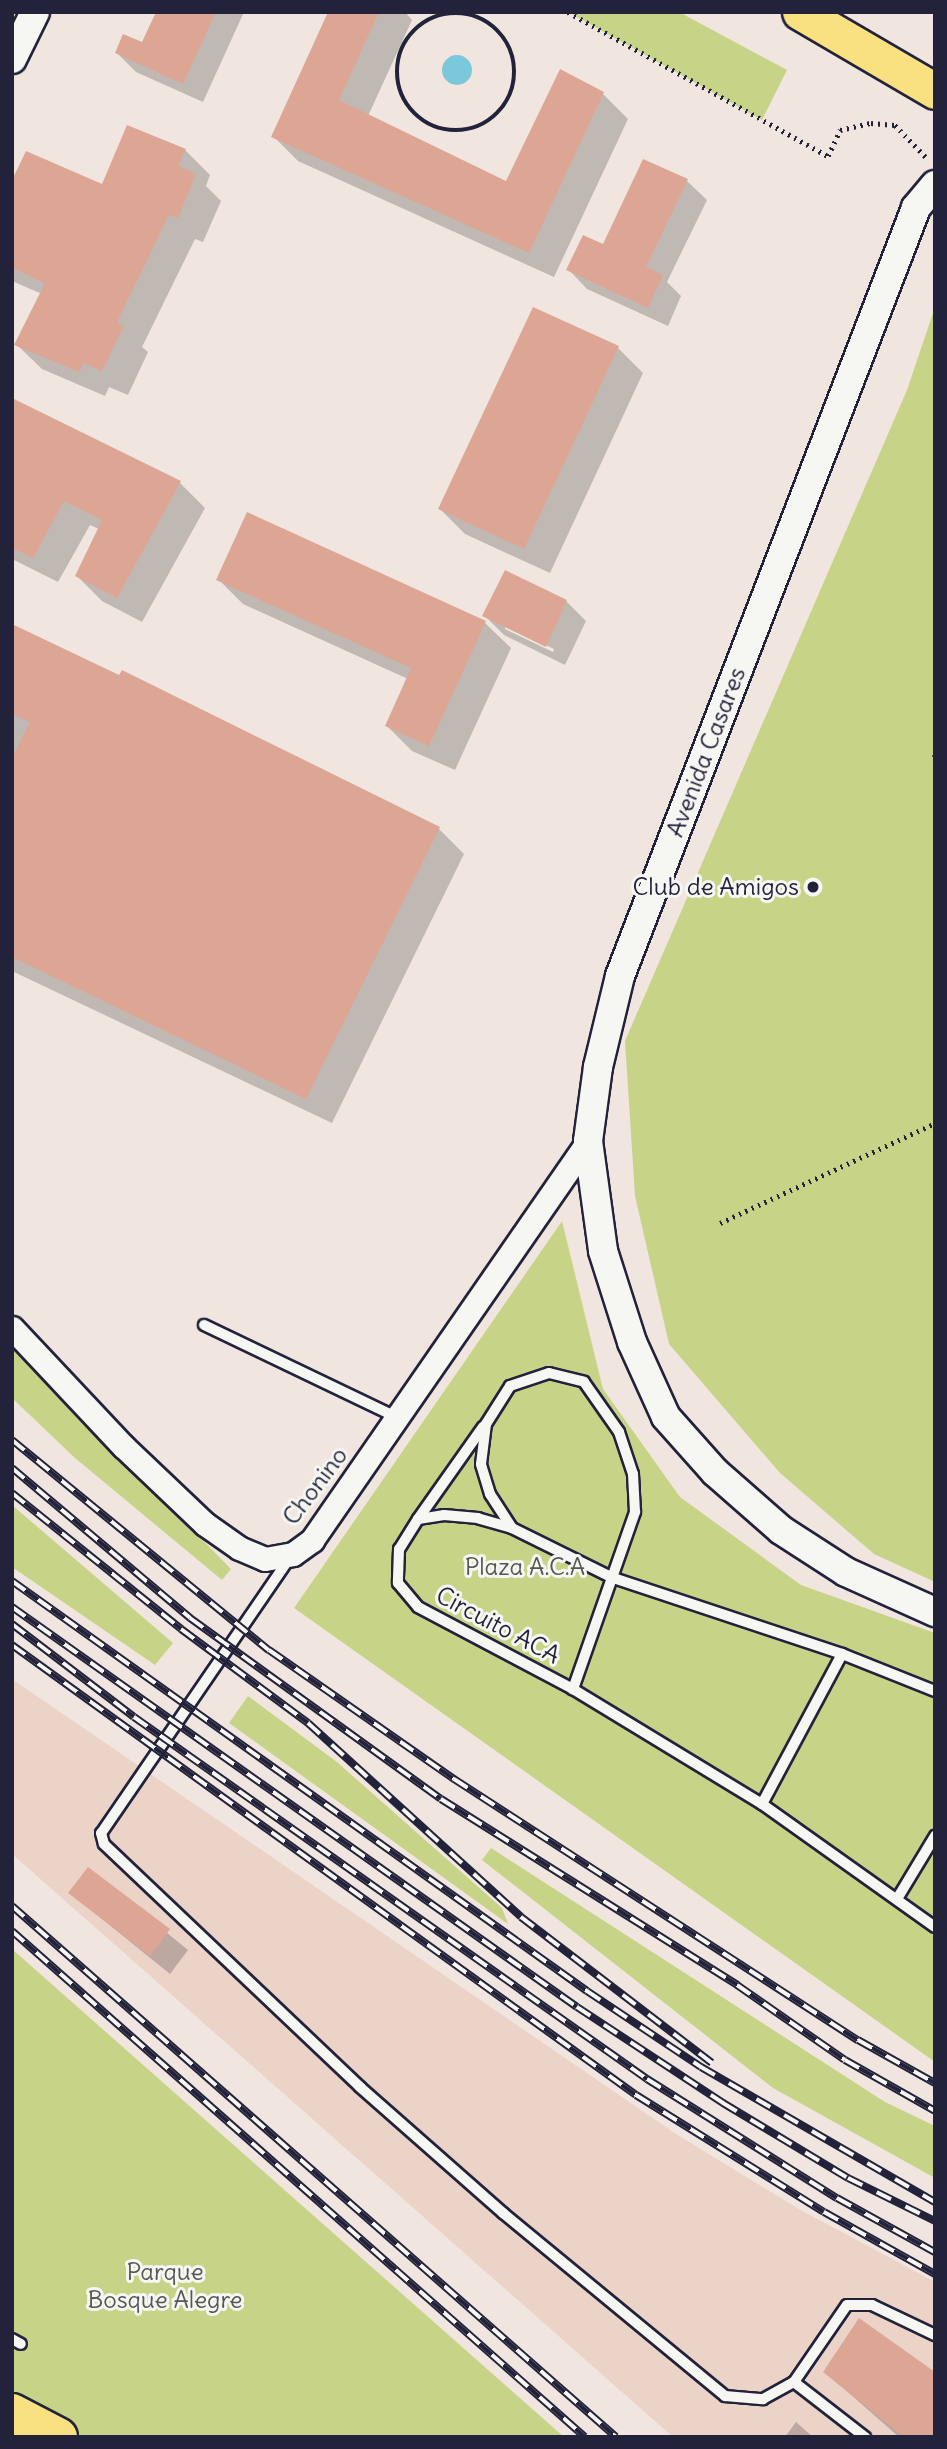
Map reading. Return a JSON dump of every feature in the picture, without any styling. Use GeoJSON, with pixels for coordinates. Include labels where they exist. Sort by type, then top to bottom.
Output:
{"type":"FeatureCollection","features":[{"type":"Feature","properties":{"kind":"highway"},"geometry":{"type":"LineString","coordinates":[[12,2413],[58,2437]]}},
{"type":"Feature","properties":{"kind":"main road"},"geometry":{"type":"LineString","coordinates":[[800,12],[935,91]]}},
{"type":"Feature","properties":{"kind":"street"},"geometry":{"type":"LineString","coordinates":[[12,59],[35,12]]}},
{"type":"Feature","properties":{"kind":"street","name":"Avenida Casares"},"geometry":{"type":"LineString","coordinates":[[933,174],[916,208],[620,976],[598,1067],[589,1141],[603,1251],[632,1342],[666,1417],[715,1472],[781,1530],[846,1572],[935,1612]]}},
{"type":"Feature","properties":{"kind":"street","name":"Chonino"},"geometry":{"type":"LineString","coordinates":[[12,1328],[123,1446],[205,1524],[265,1559],[293,1554],[312,1540],[589,1141]]}},
{"type":"Feature","properties":{"kind":"lane"},"geometry":{"type":"LineString","coordinates":[[204,1325],[398,1418]]}},
{"type":"Feature","properties":{"kind":"lane","name":"Circuito ACA"},"geometry":{"type":"LineString","coordinates":[[573,1689],[635,1512],[633,1474],[619,1432],[584,1382],[550,1373],[510,1386],[399,1549],[398,1583],[418,1607],[573,1689],[762,1804],[935,1927]]}},
{"type":"Feature","properties":{"kind":"lane","name":"Circuito ACA"},"geometry":{"type":"LineString","coordinates":[[486,1424],[481,1464],[490,1494],[512,1528]]}},
{"type":"Feature","properties":{"kind":"lane"},"geometry":{"type":"LineString","coordinates":[[418,1519],[444,1515],[512,1528],[611,1577],[842,1654],[935,1690]]}},
{"type":"Feature","properties":{"kind":"lane"},"geometry":{"type":"LineString","coordinates":[[293,1554],[101,1833],[104,1844],[360,2087],[503,2213],[726,2396],[764,2399],[794,2382],[847,2305],[872,2305],[935,2335]]}},
{"type":"Feature","properties":{"kind":"lane"},"geometry":{"type":"LineString","coordinates":[[762,1804],[842,1654]]}},
{"type":"Feature","properties":{"kind":"lane"},"geometry":{"type":"LineString","coordinates":[[897,1899],[935,1836]]}},
{"type":"Feature","properties":{"kind":"lane"},"geometry":{"type":"LineString","coordinates":[[794,2382],[865,2437]]}},
{"type":"Feature","properties":{"kind":"path"},"geometry":{"type":"LineString","coordinates":[[568,12],[828,156],[841,130],[871,123],[895,125],[933,174]]}},
{"type":"Feature","properties":{"kind":"path"},"geometry":{"type":"LineString","coordinates":[[452,13],[479,15],[504,36],[513,54],[513,92],[489,122],[461,131],[433,128],[404,102],[397,63],[403,44],[415,28],[432,18],[452,13]]}},
{"type":"Feature","properties":{"kind":"path"},"geometry":{"type":"LineString","coordinates":[[720,1223],[935,1123]]}},
{"type":"Feature","properties":{"kind":"shaded area"},"geometry":{"type":"Polygon","coordinates":[[[12,1679],[676,2134],[799,2209],[935,2282],[935,2437],[673,2437],[12,1854],[12,1679]]]}},
{"type":"Feature","properties":{"kind":"green space"},"geometry":{"type":"Polygon","coordinates":[[[568,12],[679,12],[787,70],[762,120],[568,12]]]}},
{"type":"Feature","properties":{"kind":"green space","name":"Club de Amigos"},"geometry":{"type":"Polygon","coordinates":[[[935,307],[935,1582],[874,1554],[780,1473],[669,1344],[635,1196],[625,1041],[907,390],[935,307]]]}},
{"type":"Feature","properties":{"kind":"green space","name":"Plaza A.C.A"},"geometry":{"type":"Polygon","coordinates":[[[562,1221],[603,1389],[680,1497],[801,1585],[935,1633],[935,2062],[294,1608],[562,1221]]]}},
{"type":"Feature","properties":{"kind":"green space"},"geometry":{"type":"Polygon","coordinates":[[[12,1346],[231,1569],[222,1580],[75,1458],[12,1398],[12,1346]]]}},
{"type":"Feature","properties":{"kind":"green space"},"geometry":{"type":"Polygon","coordinates":[[[12,1505],[173,1643],[155,1665],[12,1567],[12,1505]]]}},
{"type":"Feature","properties":{"kind":"green space"},"geometry":{"type":"Polygon","coordinates":[[[248,1696],[337,1762],[502,1908],[508,1924],[229,1723],[248,1696]]]}},
{"type":"Feature","properties":{"kind":"green space"},"geometry":{"type":"Polygon","coordinates":[[[491,1848],[885,2102],[935,2126],[935,2178],[773,2088],[482,1860],[491,1848]]]}},
{"type":"Feature","properties":{"kind":"green space","name":"Parque Bosque Alegre"},"geometry":{"type":"Polygon","coordinates":[[[12,1949],[564,2437],[12,2437],[12,1949]]]}},
{"type":"Feature","properties":{"kind":"water"},"geometry":{"type":"Polygon","coordinates":[[[457,55],[468,59],[472,70],[468,81],[457,85],[446,81],[442,70],[446,59],[457,55]]]}},
{"type":"Feature","properties":{"kind":"building"},"geometry":{"type":"Polygon","coordinates":[[[156,12],[216,12],[183,84],[115,53],[123,34],[142,42],[156,12]]]}},
{"type":"Feature","properties":{"kind":"building"},"geometry":{"type":"Polygon","coordinates":[[[328,12],[379,12],[339,100],[506,181],[560,69],[604,92],[529,253],[271,137],[328,12]]]}},
{"type":"Feature","properties":{"kind":"building"},"geometry":{"type":"Polygon","coordinates":[[[127,125],[186,149],[178,166],[196,174],[178,218],[169,215],[117,322],[124,326],[102,371],[84,363],[79,372],[14,345],[45,283],[12,268],[12,180],[26,151],[102,184],[127,125]]]}},
{"type":"Feature","properties":{"kind":"building"},"geometry":{"type":"Polygon","coordinates":[[[643,159],[688,179],[646,267],[663,275],[648,308],[566,270],[583,235],[603,244],[643,159]]]}},
{"type":"Feature","properties":{"kind":"building"},"geometry":{"type":"Polygon","coordinates":[[[533,307],[619,346],[524,549],[438,509],[533,307]]]}},
{"type":"Feature","properties":{"kind":"building"},"geometry":{"type":"Polygon","coordinates":[[[12,398],[181,481],[117,598],[75,576],[102,520],[64,501],[33,558],[12,548],[12,398]]]}},
{"type":"Feature","properties":{"kind":"building"},"geometry":{"type":"Polygon","coordinates":[[[247,512],[486,621],[429,746],[385,726],[411,668],[216,580],[247,512]]]}},
{"type":"Feature","properties":{"kind":"building"},"geometry":{"type":"Polygon","coordinates":[[[505,570],[567,600],[546,647],[482,616],[505,570]]]}},
{"type":"Feature","properties":{"kind":"building"},"geometry":{"type":"Polygon","coordinates":[[[12,624],[119,675],[122,670],[440,827],[306,1099],[12,957],[12,758],[30,722],[12,714],[12,624]]]}},
{"type":"Feature","properties":{"kind":"building"},"geometry":{"type":"Polygon","coordinates":[[[88,1867],[170,1929],[150,1956],[68,1893],[88,1867]]]}},
{"type":"Feature","properties":{"kind":"building"},"geometry":{"type":"Polygon","coordinates":[[[859,2318],[935,2372],[935,2437],[904,2437],[823,2372],[859,2318]]]}},
{"type":"Feature","properties":{"kind":"railway"},"geometry":{"type":"LineString","coordinates":[[12,1440],[269,1650],[454,1779],[858,2040],[935,2083]]}},
{"type":"Feature","properties":{"kind":"railway"},"geometry":{"type":"LineString","coordinates":[[12,1468],[190,1618],[441,1799],[737,1985],[845,2060],[935,2111]]}},
{"type":"Feature","properties":{"kind":"railway"},"geometry":{"type":"LineString","coordinates":[[12,1493],[181,1629],[308,1723],[521,1917],[712,2063]]}},
{"type":"Feature","properties":{"kind":"railway"},"geometry":{"type":"LineString","coordinates":[[12,1581],[587,1991],[701,2067],[935,2202]]}},
{"type":"Feature","properties":{"kind":"railway"},"geometry":{"type":"LineString","coordinates":[[12,1607],[577,2007],[723,2103],[848,2178],[935,2221]]}},
{"type":"Feature","properties":{"kind":"railway"},"geometry":{"type":"LineString","coordinates":[[12,1624],[134,1717],[647,2079],[837,2198],[935,2252]]}},
{"type":"Feature","properties":{"kind":"railway"},"geometry":{"type":"LineString","coordinates":[[12,1645],[636,2095],[824,2212],[935,2274]]}},
{"type":"Feature","properties":{"kind":"railway"},"geometry":{"type":"LineString","coordinates":[[12,1906],[616,2437]]}},
{"type":"Feature","properties":{"kind":"railway"},"geometry":{"type":"LineString","coordinates":[[12,1931],[585,2437]]}},
{"type":"Feature","properties":{"kind":"place","name":"Club de Amigos"},"geometry":{"type":"Point","coordinates":[813,887]}}]}
